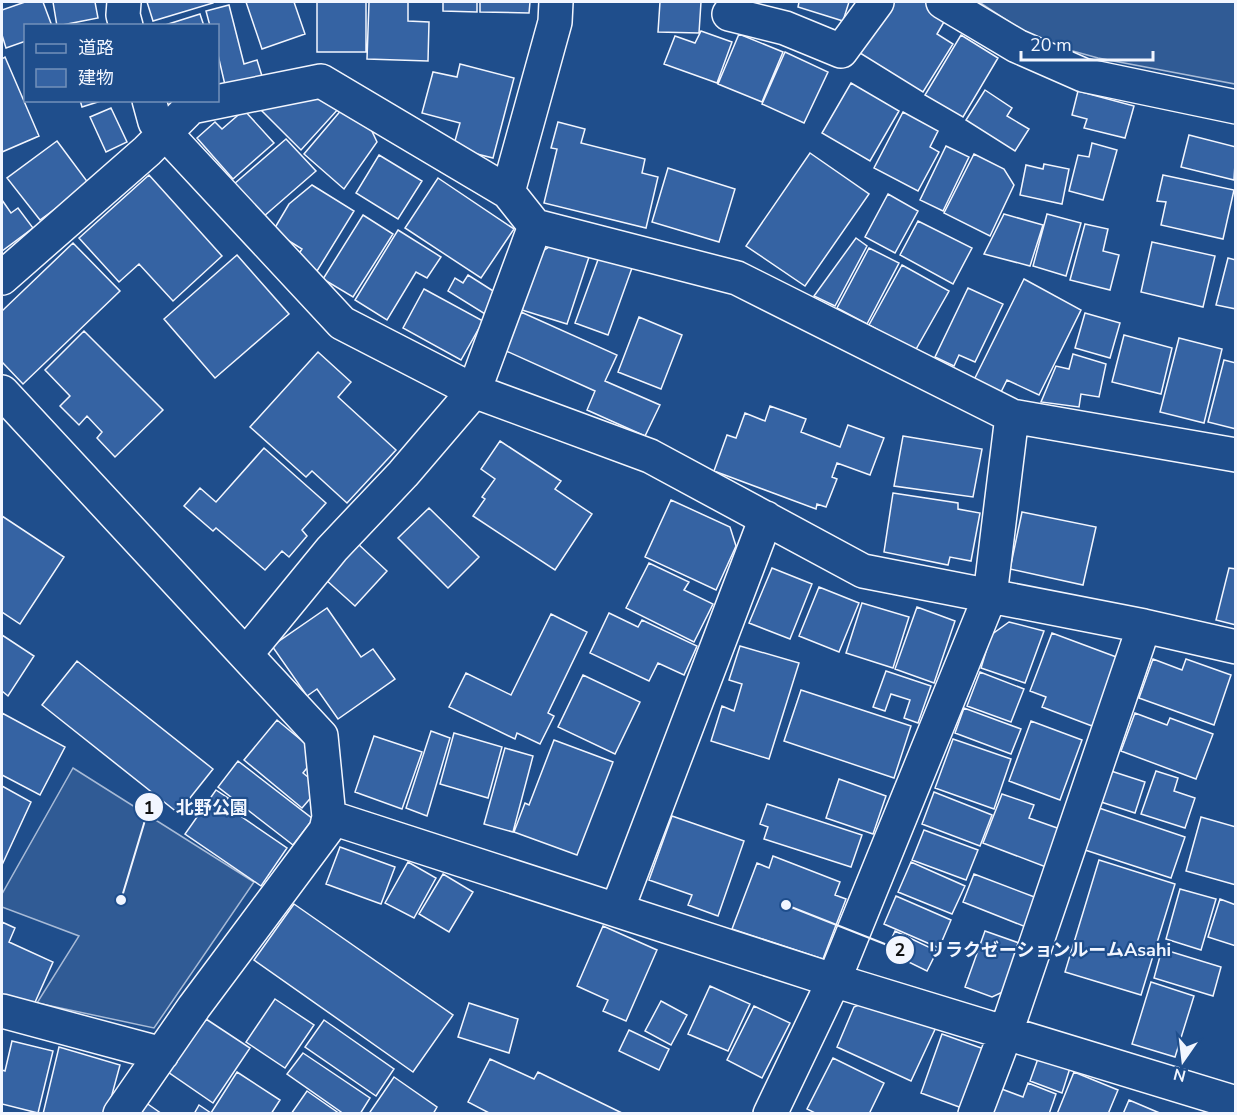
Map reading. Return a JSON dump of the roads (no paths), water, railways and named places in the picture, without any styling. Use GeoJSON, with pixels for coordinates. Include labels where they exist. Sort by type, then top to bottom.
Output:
{"type":"FeatureCollection","features":[{"type":"Feature","properties":{"kind":"street"},"geometry":{"type":"LineString","coordinates":[[124,2],[123,15],[125,24]]}},
{"type":"Feature","properties":{"kind":"street"},"geometry":{"type":"LineString","coordinates":[[508,192],[555,22],[556,2]]}},
{"type":"Feature","properties":{"kind":"street"},"geometry":{"type":"LineString","coordinates":[[729,14],[784,28],[841,51],[877,2]]}},
{"type":"Feature","properties":{"kind":"street"},"geometry":{"type":"LineString","coordinates":[[943,2],[1017,46],[1083,75],[1236,107]]}},
{"type":"Feature","properties":{"kind":"street"},"geometry":{"type":"LineString","coordinates":[[219,101],[321,81],[508,192],[536,226],[737,278],[1012,416],[1236,455]]}},
{"type":"Feature","properties":{"kind":"street"},"geometry":{"type":"LineString","coordinates":[[150,102],[155,122],[342,323],[474,391],[650,456],[863,571],[1144,626],[1236,647]]}},
{"type":"Feature","properties":{"kind":"street"},"geometry":{"type":"LineString","coordinates":[[2,278],[147,151],[191,107],[216,102]]}},
{"type":"Feature","properties":{"kind":"street"},"geometry":{"type":"LineString","coordinates":[[246,654],[332,549],[403,474],[474,391],[536,226]]}},
{"type":"Feature","properties":{"kind":"street"},"geometry":{"type":"LineString","coordinates":[[2,392],[321,736],[329,817],[326,830],[120,1113]]}},
{"type":"Feature","properties":{"kind":"street"},"geometry":{"type":"LineString","coordinates":[[771,1113],[834,980],[990,596],[1012,416]]}},
{"type":"Feature","properties":{"kind":"street"},"geometry":{"type":"LineString","coordinates":[[617,910],[766,518]]}},
{"type":"Feature","properties":{"kind":"street"},"geometry":{"type":"LineString","coordinates":[[975,1113],[1006,1032],[1144,626]]}},
{"type":"Feature","properties":{"kind":"street"},"geometry":{"type":"LineString","coordinates":[[329,817],[834,980],[1236,1103]]}},
{"type":"Feature","properties":{"kind":"street"},"geometry":{"type":"LineString","coordinates":[[2,1011],[162,1054]]}},
{"type":"Feature","properties":{"kind":"place","name":"北野公園"},"geometry":{"type":"Point","coordinates":[121,900]}},
{"type":"Feature","properties":{"kind":"place","name":"リラクゼーションルームAsahi"},"geometry":{"type":"Point","coordinates":[786,905]}}]}
